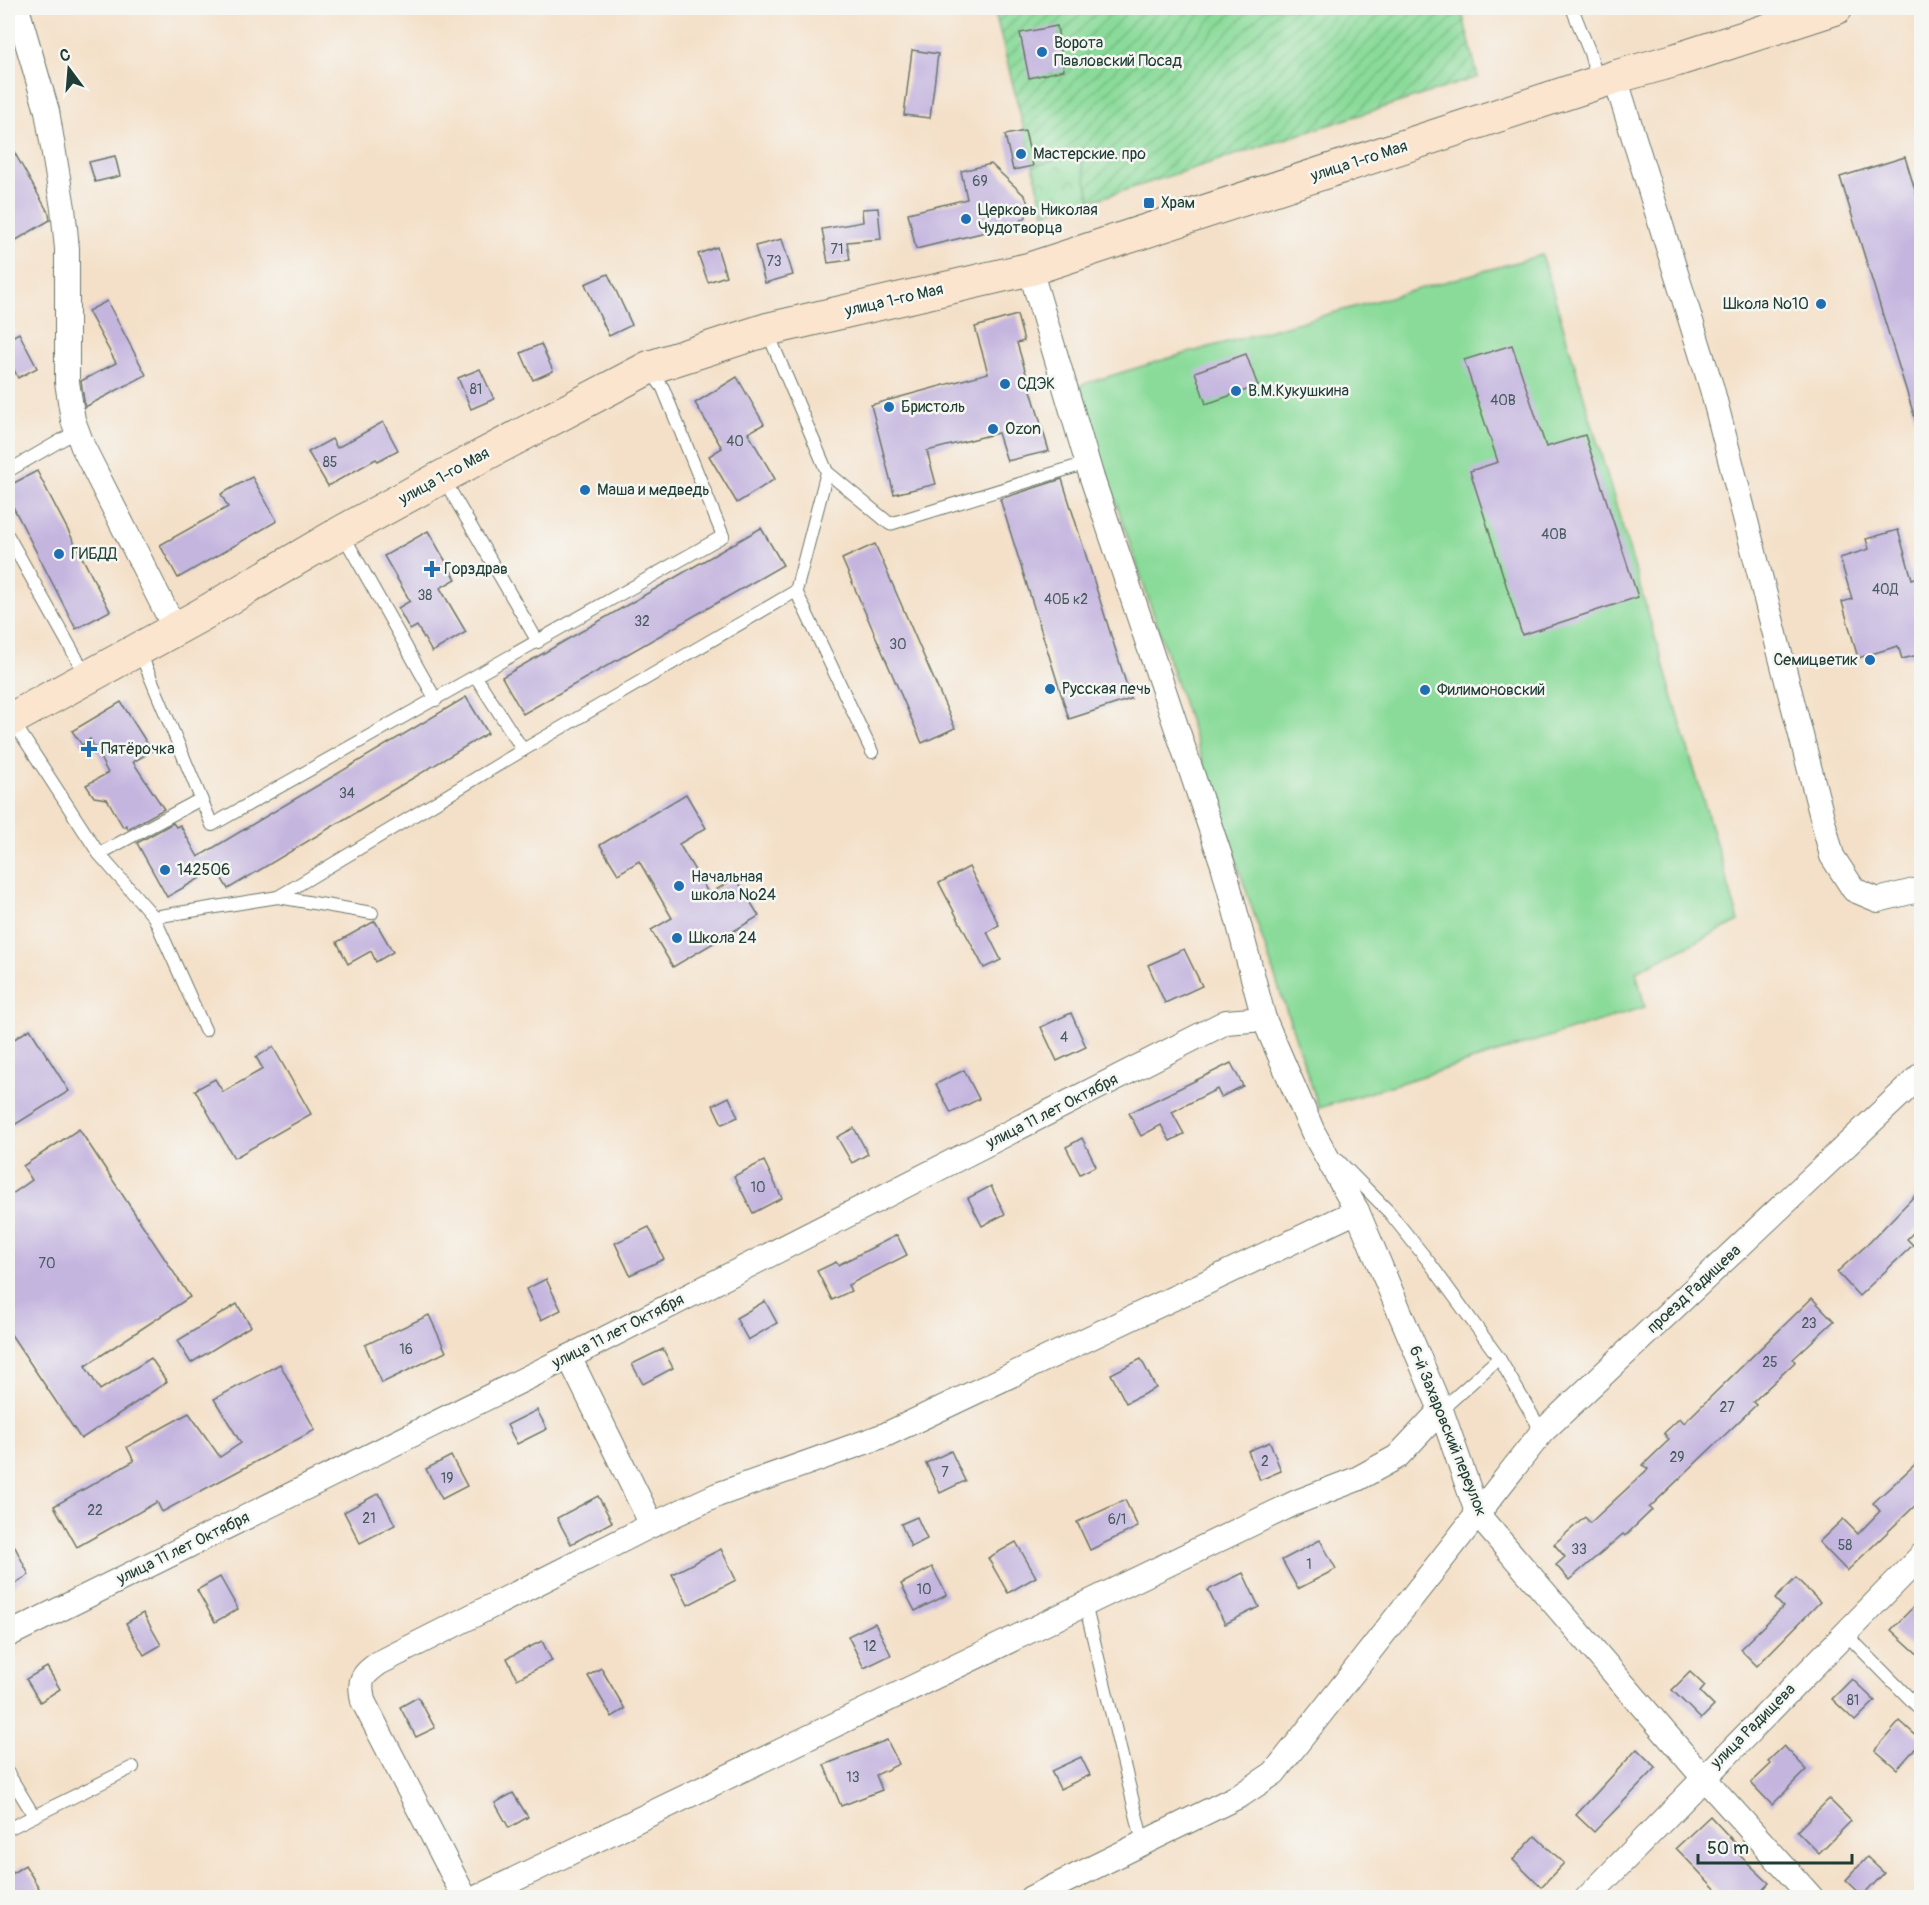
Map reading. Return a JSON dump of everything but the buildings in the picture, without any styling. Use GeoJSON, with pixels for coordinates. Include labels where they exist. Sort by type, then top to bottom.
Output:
{"type":"FeatureCollection","features":[{"type":"Feature","properties":{"kind":"street"},"geometry":{"type":"LineString","coordinates":[[17,8],[47,111],[66,227],[67,382],[71,412],[76,431],[175,629]]}},
{"type":"Feature","properties":{"kind":"street","name":"улица 1-го Мая"},"geometry":{"type":"LineString","coordinates":[[9,720],[175,629],[342,532],[648,368],[769,329],[1030,269],[1607,80],[1677,60],[1836,8]]}},
{"type":"Feature","properties":{"kind":"street"},"geometry":{"type":"LineString","coordinates":[[1607,80],[1712,389],[1832,856],[1854,890],[1878,900],[1922,889]]}},
{"type":"Feature","properties":{"kind":"street","name":"6-й Захаровский переулок"},"geometry":{"type":"LineString","coordinates":[[1030,269],[1087,463],[1223,865],[1264,1019],[1313,1132],[1357,1211],[1441,1410],[1478,1515],[1703,1777],[1812,1898]]}},
{"type":"Feature","properties":{"kind":"street","name":"улица 11 лет Октября"},"geometry":{"type":"LineString","coordinates":[[8,1635],[569,1357],[1226,1022],[1264,1019]]}},
{"type":"Feature","properties":{"kind":"street","name":"проезд Радищева"},"geometry":{"type":"LineString","coordinates":[[1031,1898],[1241,1795],[1274,1773],[1542,1432],[1922,1074]]}},
{"type":"Feature","properties":{"kind":"street"},"geometry":{"type":"LineString","coordinates":[[465,1898],[363,1701],[360,1684],[365,1673],[390,1658],[717,1495],[885,1435],[1357,1211]]}},
{"type":"Feature","properties":{"kind":"street"},"geometry":{"type":"LineString","coordinates":[[569,1357],[652,1526]]}},
{"type":"Feature","properties":{"kind":"street"},"geometry":{"type":"LineString","coordinates":[[476,1898],[1297,1502],[1357,1479],[1397,1456],[1441,1410]]}},
{"type":"Feature","properties":{"kind":"street","name":"улица Радищева"},"geometry":{"type":"LineString","coordinates":[[1587,1898],[1922,1555]]}},
{"type":"Feature","properties":{"kind":"lane"},"geometry":{"type":"LineString","coordinates":[[1572,8],[1590,53],[1607,80]]}},
{"type":"Feature","properties":{"kind":"lane"},"geometry":{"type":"LineString","coordinates":[[769,329],[773,345],[827,472],[890,524],[1087,463]]}},
{"type":"Feature","properties":{"kind":"lane"},"geometry":{"type":"LineString","coordinates":[[138,648],[212,825],[723,536],[663,388],[648,368]]}},
{"type":"Feature","properties":{"kind":"lane"},"geometry":{"type":"LineString","coordinates":[[8,471],[76,431]]}},
{"type":"Feature","properties":{"kind":"lane"},"geometry":{"type":"LineString","coordinates":[[827,472],[796,591],[872,752]]}},
{"type":"Feature","properties":{"kind":"lane"},"geometry":{"type":"LineString","coordinates":[[442,477],[538,642]]}},
{"type":"Feature","properties":{"kind":"lane"},"geometry":{"type":"LineString","coordinates":[[342,532],[436,700]]}},
{"type":"Feature","properties":{"kind":"lane"},"geometry":{"type":"LineString","coordinates":[[8,536],[87,678]]}},
{"type":"Feature","properties":{"kind":"lane"},"geometry":{"type":"LineString","coordinates":[[278,897],[523,750],[796,591]]}},
{"type":"Feature","properties":{"kind":"lane"},"geometry":{"type":"LineString","coordinates":[[476,677],[523,750]]}},
{"type":"Feature","properties":{"kind":"lane"},"geometry":{"type":"LineString","coordinates":[[9,720],[99,854],[154,917],[205,1030]]}},
{"type":"Feature","properties":{"kind":"lane"},"geometry":{"type":"LineString","coordinates":[[99,854],[201,799]]}},
{"type":"Feature","properties":{"kind":"lane"},"geometry":{"type":"LineString","coordinates":[[154,917],[278,897],[372,913]]}},
{"type":"Feature","properties":{"kind":"lane"},"geometry":{"type":"LineString","coordinates":[[1313,1132],[1355,1179],[1389,1212],[1499,1358],[1542,1432]]}},
{"type":"Feature","properties":{"kind":"lane"},"geometry":{"type":"LineString","coordinates":[[1441,1410],[1499,1358]]}},
{"type":"Feature","properties":{"kind":"lane"},"geometry":{"type":"LineString","coordinates":[[1085,1604],[1143,1843]]}},
{"type":"Feature","properties":{"kind":"lane"},"geometry":{"type":"LineString","coordinates":[[1845,1633],[1922,1711]]}},
{"type":"Feature","properties":{"kind":"lane"},"geometry":{"type":"LineString","coordinates":[[8,1829],[133,1767]]}},
{"type":"Feature","properties":{"kind":"lane"},"geometry":{"type":"LineString","coordinates":[[8,1773],[34,1816]]}},
{"type":"Feature","properties":{"kind":"green space"},"geometry":{"type":"Polygon","coordinates":[[[994,8],[1461,8],[1478,77],[1091,201],[1080,154],[1033,166],[994,8]]]}},
{"type":"Feature","properties":{"kind":"green space"},"geometry":{"type":"Polygon","coordinates":[[[1080,153],[1091,201],[1044,213],[1033,166],[1080,153]]]}},
{"type":"Feature","properties":{"kind":"green space","name":"Филимоновский"},"geometry":{"type":"Polygon","coordinates":[[[1542,255],[1739,921],[1636,971],[1645,1007],[1319,1108],[1077,386],[1166,359],[1542,255]]]}},
{"type":"Feature","properties":{"kind":"place","name":"Ворота Павловский Посад"},"geometry":{"type":"Point","coordinates":[1042,52]}},
{"type":"Feature","properties":{"kind":"place","name":"Мастерские. про"},"geometry":{"type":"Point","coordinates":[1021,154]}},
{"type":"Feature","properties":{"kind":"place","name":"Храм"},"geometry":{"type":"Point","coordinates":[1149,203]}},
{"type":"Feature","properties":{"kind":"place","name":"Церковь Николая Чудотворца"},"geometry":{"type":"Point","coordinates":[966,219]}},
{"type":"Feature","properties":{"kind":"place","name":"Школа №10"},"geometry":{"type":"Point","coordinates":[1821,304]}},
{"type":"Feature","properties":{"kind":"place","name":"СДЭК"},"geometry":{"type":"Point","coordinates":[1005,384]}},
{"type":"Feature","properties":{"kind":"place","name":"В.М.Кукушкина"},"geometry":{"type":"Point","coordinates":[1236,391]}},
{"type":"Feature","properties":{"kind":"place","name":"Бристоль"},"geometry":{"type":"Point","coordinates":[889,407]}},
{"type":"Feature","properties":{"kind":"place","name":"Ozon"},"geometry":{"type":"Point","coordinates":[993,429]}},
{"type":"Feature","properties":{"kind":"place","name":"Маша и медведь"},"geometry":{"type":"Point","coordinates":[585,490]}},
{"type":"Feature","properties":{"kind":"place","name":"ГИБДД"},"geometry":{"type":"Point","coordinates":[59,554]}},
{"type":"Feature","properties":{"kind":"place","name":"Горздрав"},"geometry":{"type":"Point","coordinates":[432,569]}},
{"type":"Feature","properties":{"kind":"place","name":"Семицветик"},"geometry":{"type":"Point","coordinates":[1870,660]}},
{"type":"Feature","properties":{"kind":"place","name":"Русская печь"},"geometry":{"type":"Point","coordinates":[1050,689]}},
{"type":"Feature","properties":{"kind":"place","name":"Филимоновский"},"geometry":{"type":"Point","coordinates":[1425,690]}},
{"type":"Feature","properties":{"kind":"place","name":"Пятёрочка"},"geometry":{"type":"Point","coordinates":[89,749]}},
{"type":"Feature","properties":{"kind":"place","name":"142506"},"geometry":{"type":"Point","coordinates":[165,870]}},
{"type":"Feature","properties":{"kind":"place","name":"Начальная школа №24"},"geometry":{"type":"Point","coordinates":[679,886]}},
{"type":"Feature","properties":{"kind":"place","name":"Школа 24"},"geometry":{"type":"Point","coordinates":[677,938]}}]}
